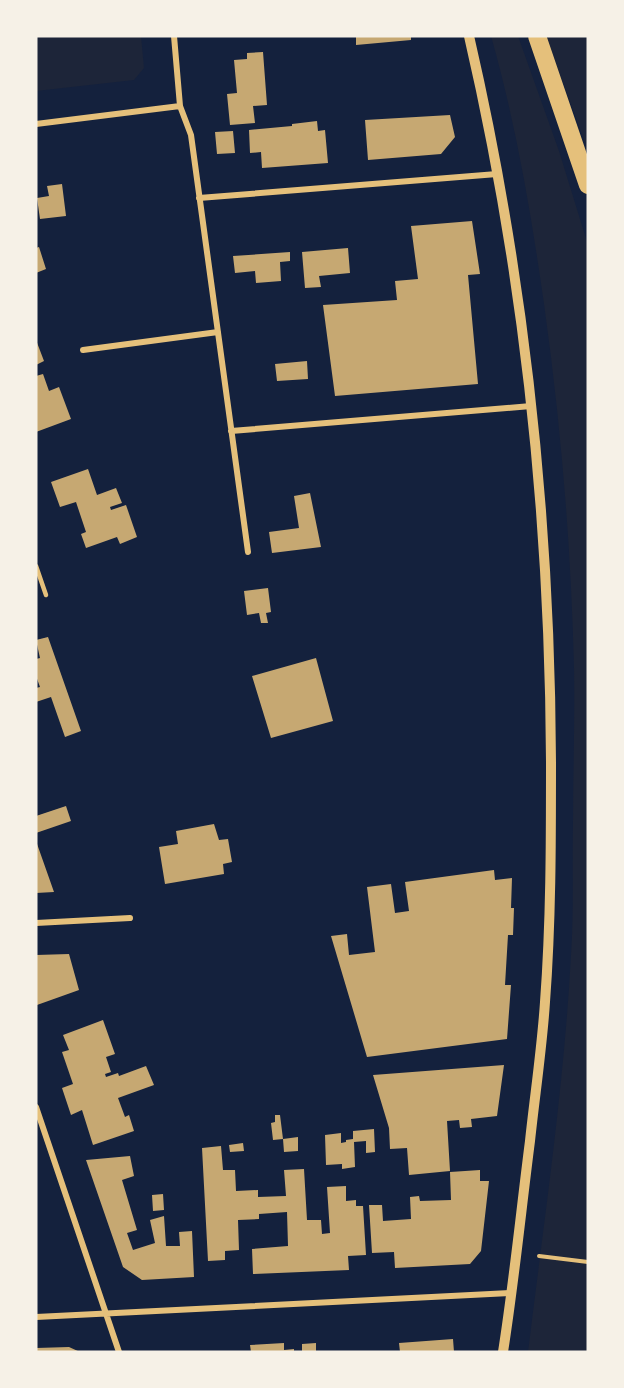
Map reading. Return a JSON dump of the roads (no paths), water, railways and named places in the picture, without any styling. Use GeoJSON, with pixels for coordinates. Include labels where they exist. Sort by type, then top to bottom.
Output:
{"type":"FeatureCollection","features":[{"type":"Feature","properties":{"kind":"highway"},"geometry":{"type":"LineString","coordinates":[[537,36],[588,185]]}},
{"type":"Feature","properties":{"kind":"street"},"geometry":{"type":"LineString","coordinates":[[174,36],[180,106],[191,135],[248,552]]}},
{"type":"Feature","properties":{"kind":"street"},"geometry":{"type":"LineString","coordinates":[[469,36],[497,174],[526,351],[543,530],[549,655],[551,868],[545,1005],[512,1293],[503,1352]]}},
{"type":"Feature","properties":{"kind":"street"},"geometry":{"type":"LineString","coordinates":[[36,124],[180,106]]}},
{"type":"Feature","properties":{"kind":"street"},"geometry":{"type":"LineString","coordinates":[[200,198],[497,174]]}},
{"type":"Feature","properties":{"kind":"street"},"geometry":{"type":"LineString","coordinates":[[83,350],[218,332]]}},
{"type":"Feature","properties":{"kind":"street"},"geometry":{"type":"LineString","coordinates":[[231,431],[531,406]]}},
{"type":"Feature","properties":{"kind":"street"},"geometry":{"type":"LineString","coordinates":[[36,923],[130,918]]}},
{"type":"Feature","properties":{"kind":"street"},"geometry":{"type":"LineString","coordinates":[[36,1107],[119,1352]]}},
{"type":"Feature","properties":{"kind":"street"},"geometry":{"type":"LineString","coordinates":[[36,1317],[512,1293]]}},
{"type":"Feature","properties":{"kind":"lane"},"geometry":{"type":"LineString","coordinates":[[36,566],[46,595]]}}]}
